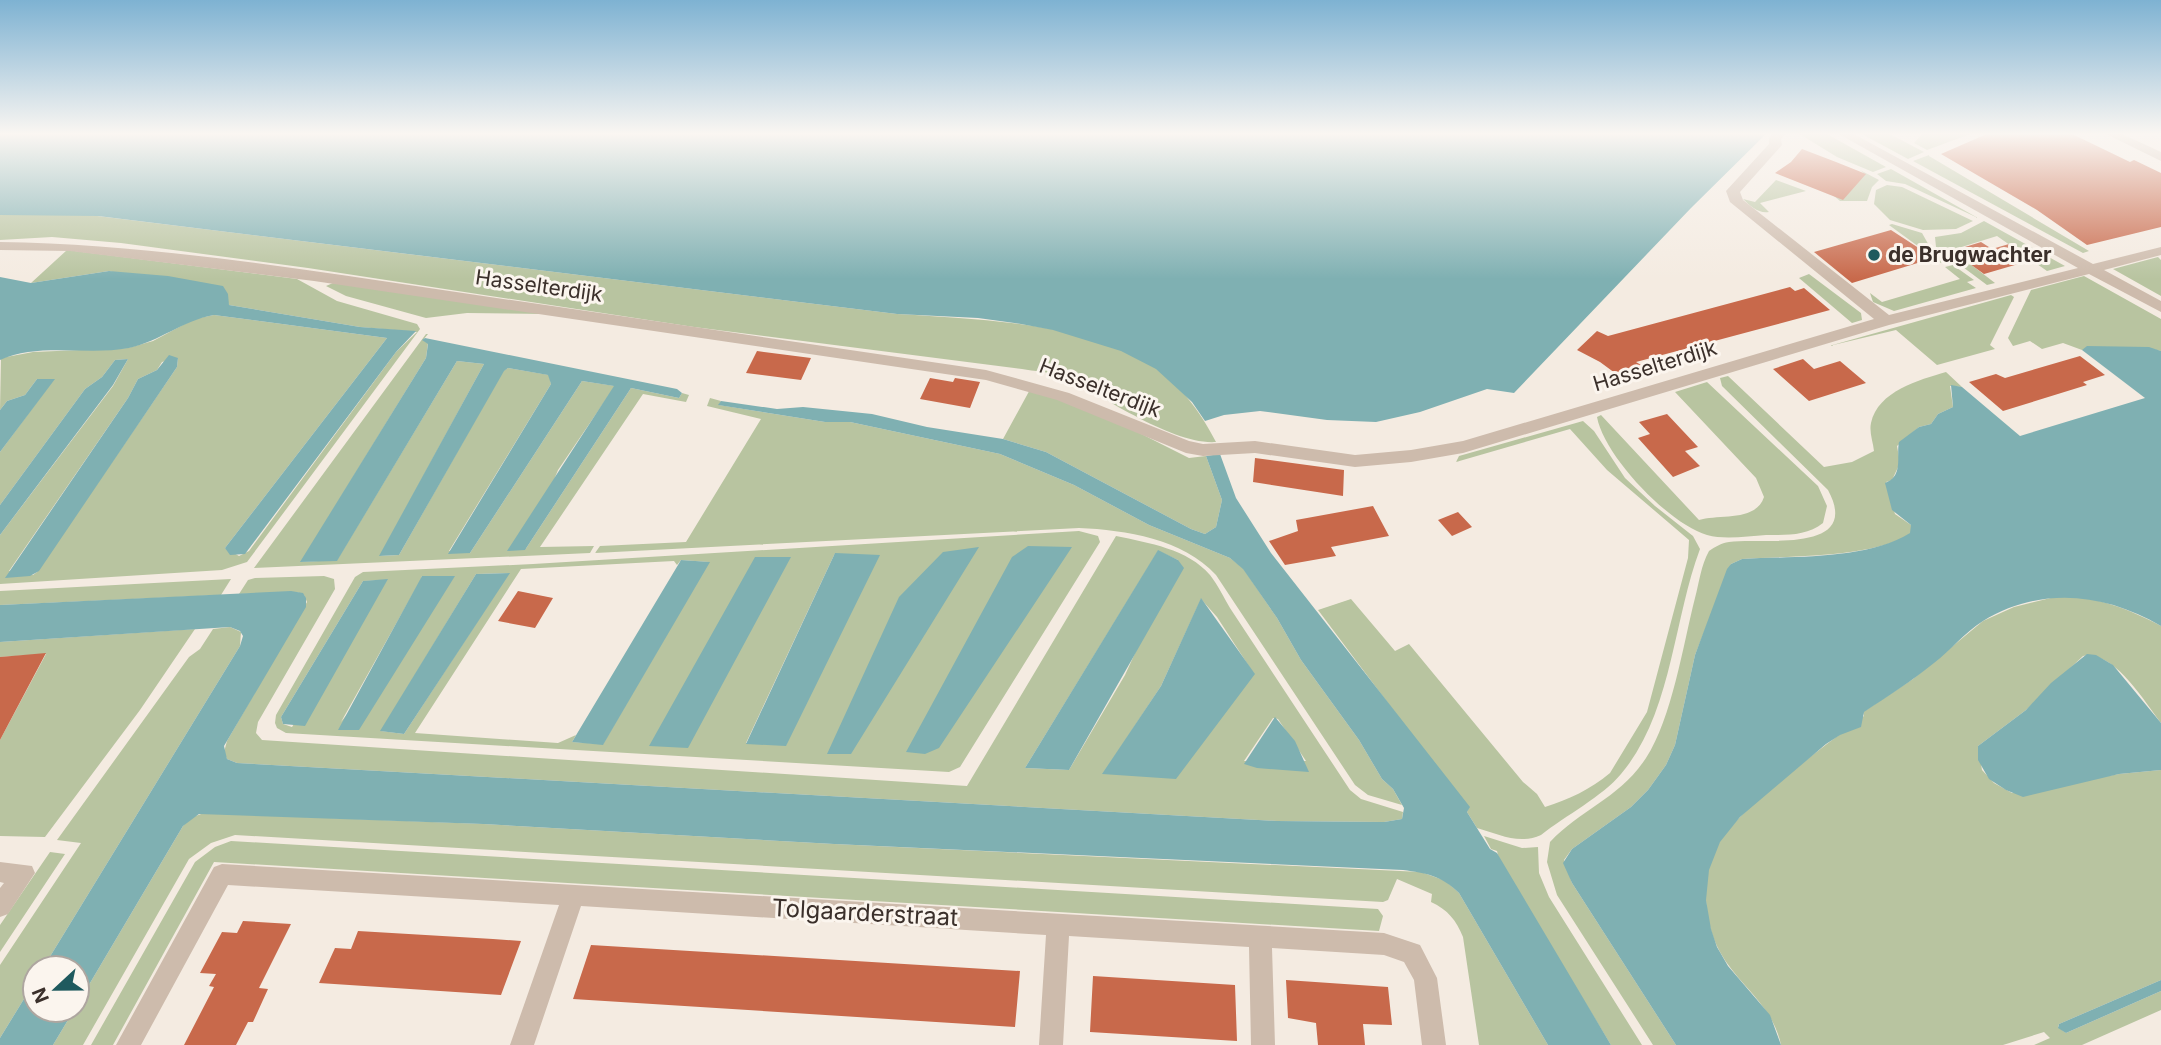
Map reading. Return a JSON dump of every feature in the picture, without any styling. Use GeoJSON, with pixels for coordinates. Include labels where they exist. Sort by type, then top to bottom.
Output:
{"type":"FeatureCollection","features":[{"type":"Feature","properties":{"kind":"street"},"geometry":{"type":"LineString","coordinates":[[1741,182],[1732,191],[1737,202],[1886,321]]}},
{"type":"Feature","properties":{"kind":"street"},"geometry":{"type":"LineString","coordinates":[[1932,182],[2161,307]]}},
{"type":"Feature","properties":{"kind":"street","name":"Hasselterdijk"},"geometry":{"type":"LineString","coordinates":[[0,246],[70,247],[314,276],[986,375],[1031,384],[1186,447],[1203,450],[1255,447],[1354,461],[1411,456],[1463,447],[1886,321],[2161,251]]}},
{"type":"Feature","properties":{"kind":"street"},"geometry":{"type":"LineString","coordinates":[[0,872],[23,873],[0,906]]}},
{"type":"Feature","properties":{"kind":"street","name":"Tolgaarderstraat"},"geometry":{"type":"LineString","coordinates":[[128,1045],[222,874],[1384,944],[1412,953],[1426,978],[1434,1045]]}},
{"type":"Feature","properties":{"kind":"street"},"geometry":{"type":"LineString","coordinates":[[522,1045],[574,895]]}},
{"type":"Feature","properties":{"kind":"street"},"geometry":{"type":"LineString","coordinates":[[1051,1045],[1058,924]]}},
{"type":"Feature","properties":{"kind":"street"},"geometry":{"type":"LineString","coordinates":[[1260,936],[1263,1045]]}},
{"type":"Feature","properties":{"kind":"green space"},"geometry":{"type":"Polygon","coordinates":[[[1774,182],[1806,191],[1760,203],[1769,212],[1758,211],[1743,199],[1755,202],[1774,182]]]}},
{"type":"Feature","properties":{"kind":"green space"},"geometry":{"type":"Polygon","coordinates":[[[1854,182],[1877,182],[1872,187],[1867,201],[1840,201],[1834,196],[1854,182]]]}},
{"type":"Feature","properties":{"kind":"green space"},"geometry":{"type":"Polygon","coordinates":[[[1891,182],[1914,182],[1978,218],[1905,184],[1891,182]]]}},
{"type":"Feature","properties":{"kind":"green space"},"geometry":{"type":"Polygon","coordinates":[[[1951,182],[1972,182],[2089,251],[2083,253],[1951,182]]]}},
{"type":"Feature","properties":{"kind":"green space"},"geometry":{"type":"Polygon","coordinates":[[[1887,185],[1902,187],[1973,221],[1956,229],[1923,230],[1890,220],[1874,204],[1876,190],[1887,185]]]}},
{"type":"Feature","properties":{"kind":"green space"},"geometry":{"type":"Polygon","coordinates":[[[73,213],[897,314],[992,321],[1058,331],[1090,338],[1147,362],[1169,378],[1187,398],[1216,442],[1198,441],[1158,427],[1077,384],[1046,373],[694,327],[308,268],[121,243],[52,237],[0,240],[0,215],[73,213]]]}},
{"type":"Feature","properties":{"kind":"green space"},"geometry":{"type":"Polygon","coordinates":[[[1984,221],[2065,266],[2047,271],[1997,236],[1952,250],[1995,283],[1987,285],[1936,247],[1935,237],[1961,233],[1984,221]]]}},
{"type":"Feature","properties":{"kind":"green space"},"geometry":{"type":"Polygon","coordinates":[[[1889,225],[1922,233],[1931,249],[1948,261],[1941,263],[1889,225]]]}},
{"type":"Feature","properties":{"kind":"green space"},"geometry":{"type":"Polygon","coordinates":[[[67,250],[297,279],[337,301],[417,324],[420,329],[247,562],[222,570],[0,584],[0,535],[113,386],[128,359],[115,360],[102,377],[85,389],[0,505],[0,452],[54,379],[37,379],[25,395],[7,401],[0,410],[1,358],[33,352],[128,348],[153,341],[194,319],[214,315],[387,338],[225,548],[239,556],[249,551],[396,352],[417,332],[360,327],[229,305],[227,301],[109,271],[31,283],[67,250]],[[178,358],[162,362],[157,370],[138,379],[128,398],[9,571],[33,575],[37,572],[177,367],[178,358]]]}},
{"type":"Feature","properties":{"kind":"green space"},"geometry":{"type":"Polygon","coordinates":[[[2158,257],[2161,260],[2161,296],[2113,269],[2158,257]]]}},
{"type":"Feature","properties":{"kind":"green space"},"geometry":{"type":"Polygon","coordinates":[[[1953,265],[1974,280],[1967,282],[1976,288],[1894,311],[1873,302],[1870,293],[1882,302],[1960,279],[1945,267],[1953,265]]]}},
{"type":"Feature","properties":{"kind":"green space"},"geometry":{"type":"Polygon","coordinates":[[[1809,274],[1861,313],[1862,320],[1852,323],[1799,278],[1809,274]]]}},
{"type":"Feature","properties":{"kind":"green space"},"geometry":{"type":"Polygon","coordinates":[[[2084,276],[2161,319],[2161,351],[2143,347],[2082,350],[2063,343],[2042,349],[2030,341],[2013,346],[2008,338],[2031,290],[2084,276]]]}},
{"type":"Feature","properties":{"kind":"green space"},"geometry":{"type":"Polygon","coordinates":[[[333,283],[546,314],[467,313],[426,318],[346,296],[326,286],[333,283]]]}},
{"type":"Feature","properties":{"kind":"green space"},"geometry":{"type":"Polygon","coordinates":[[[2011,295],[2014,297],[1990,345],[1995,349],[1937,365],[1896,330],[1829,346],[2011,295]]]}},
{"type":"Feature","properties":{"kind":"green space"},"geometry":{"type":"Polygon","coordinates":[[[426,334],[423,340],[428,343],[426,358],[301,562],[337,560],[457,361],[484,364],[380,556],[399,555],[503,371],[508,368],[549,375],[551,384],[449,551],[470,553],[582,381],[615,386],[558,470],[525,550],[631,388],[679,398],[682,393],[689,395],[686,402],[643,394],[540,547],[594,546],[590,553],[254,568],[426,334]]]}},
{"type":"Feature","properties":{"kind":"green space"},"geometry":{"type":"Polygon","coordinates":[[[1946,372],[1962,387],[1950,386],[1953,407],[1938,414],[1931,424],[1919,427],[1897,446],[1900,463],[1892,480],[1886,482],[1895,514],[1911,525],[1911,533],[1896,541],[1854,551],[1742,559],[1731,564],[1695,655],[1675,745],[1666,765],[1648,790],[1631,807],[1572,849],[1564,860],[1572,883],[1676,1045],[1653,1045],[1557,895],[1547,862],[1550,842],[1624,784],[1646,758],[1655,742],[1670,702],[1700,574],[1709,551],[1729,542],[1784,540],[1820,534],[1832,525],[1835,511],[1828,490],[1722,386],[1720,378],[1728,376],[1824,467],[1852,462],[1874,451],[1871,423],[1882,403],[1901,389],[1946,372]]]}},
{"type":"Feature","properties":{"kind":"green space"},"geometry":{"type":"Polygon","coordinates":[[[1707,382],[1818,486],[1827,506],[1823,523],[1796,534],[1729,537],[1707,535],[1692,528],[1657,503],[1625,469],[1602,433],[1597,417],[1601,415],[1699,520],[1745,514],[1760,505],[1764,497],[1756,478],[1675,392],[1707,382]]]}},
{"type":"Feature","properties":{"kind":"green space"},"geometry":{"type":"Polygon","coordinates":[[[1033,384],[1070,398],[1189,458],[1206,456],[1222,500],[1216,527],[1205,534],[1191,529],[1046,452],[1003,439],[1033,384]]]}},
{"type":"Feature","properties":{"kind":"green space"},"geometry":{"type":"Polygon","coordinates":[[[710,398],[721,401],[719,405],[825,422],[850,422],[1000,454],[1074,485],[1149,525],[1230,558],[1243,568],[1301,660],[1402,805],[1368,795],[1355,785],[1216,575],[1187,553],[1153,539],[1116,531],[1079,528],[595,553],[600,546],[686,542],[761,419],[707,406],[710,398]]]}},
{"type":"Feature","properties":{"kind":"green space"},"geometry":{"type":"Polygon","coordinates":[[[1583,421],[1594,431],[1625,478],[1693,536],[1700,549],[1670,666],[1651,724],[1638,750],[1621,774],[1604,790],[1541,835],[1525,839],[1509,838],[1477,828],[1467,812],[1469,807],[1318,610],[1351,599],[1395,651],[1409,644],[1523,782],[1537,794],[1545,807],[1595,784],[1610,773],[1647,712],[1688,558],[1689,540],[1607,470],[1570,429],[1456,462],[1459,456],[1583,421]]]}},
{"type":"Feature","properties":{"kind":"green space"},"geometry":{"type":"Polygon","coordinates":[[[1079,531],[1098,536],[1100,542],[960,767],[949,772],[286,733],[277,728],[276,715],[355,577],[363,572],[1079,531]],[[835,553],[746,743],[786,745],[835,553]],[[681,560],[677,565],[674,561],[521,569],[415,733],[558,743],[576,735],[572,742],[603,744],[709,562],[681,560]],[[509,573],[476,574],[381,731],[404,734],[509,573]],[[422,576],[341,722],[454,577],[422,576]],[[387,580],[363,581],[281,717],[283,724],[292,727],[387,580]]]}},
{"type":"Feature","properties":{"kind":"green space"},"geometry":{"type":"Polygon","coordinates":[[[1116,536],[1167,548],[1201,566],[1216,583],[1350,790],[1361,799],[1403,812],[1402,819],[1384,822],[1277,821],[237,763],[227,759],[224,752],[227,741],[307,602],[304,595],[297,592],[239,594],[248,580],[255,578],[324,576],[334,579],[335,589],[258,722],[256,733],[262,740],[967,786],[1116,536]],[[1158,551],[1025,768],[1069,770],[1125,675],[1178,560],[1158,551]],[[1201,599],[1161,686],[1103,774],[1226,709],[1254,674],[1217,617],[1201,599]],[[1273,718],[1244,761],[1306,761],[1278,719],[1273,718]]]}},
{"type":"Feature","properties":{"kind":"green space"},"geometry":{"type":"Polygon","coordinates":[[[231,579],[221,595],[0,605],[0,591],[231,579]]]}},
{"type":"Feature","properties":{"kind":"green space"},"geometry":{"type":"Polygon","coordinates":[[[2059,596],[2086,598],[2112,605],[2161,626],[2161,723],[2117,669],[2095,656],[2083,656],[2026,710],[1978,746],[1982,770],[1994,783],[2012,793],[2119,774],[2161,770],[2161,980],[2059,1024],[2058,1027],[2066,1033],[2161,991],[2161,1010],[2082,1045],[2034,1045],[2050,1038],[2044,1032],[2003,1045],[1781,1045],[1771,1018],[1727,964],[1710,928],[1706,902],[1707,876],[1714,852],[1724,835],[1759,798],[1864,716],[1863,712],[1913,679],[1983,621],[2014,607],[2059,596]]]}},
{"type":"Feature","properties":{"kind":"green space"},"geometry":{"type":"Polygon","coordinates":[[[230,627],[241,632],[240,646],[52,954],[21,954],[21,1004],[0,1038],[0,965],[81,843],[57,840],[189,657],[200,649],[213,629],[230,627]]]}},
{"type":"Feature","properties":{"kind":"green space"},"geometry":{"type":"Polygon","coordinates":[[[195,629],[140,710],[45,837],[0,836],[0,740],[46,654],[0,657],[0,642],[195,629]]]}},
{"type":"Feature","properties":{"kind":"green space"},"geometry":{"type":"Polygon","coordinates":[[[204,813],[483,824],[1421,872],[1446,881],[1459,893],[1548,1045],[1479,1045],[1463,937],[1447,912],[1431,902],[1432,894],[1397,879],[1388,900],[1383,902],[235,835],[211,843],[189,859],[83,1045],[53,1045],[66,1024],[91,1024],[91,981],[190,818],[204,813]]]}},
{"type":"Feature","properties":{"kind":"green space"},"geometry":{"type":"Polygon","coordinates":[[[1484,836],[1522,848],[1538,847],[1539,873],[1549,897],[1642,1045],[1611,1045],[1500,863],[1497,851],[1491,849],[1484,836]]]}},
{"type":"Feature","properties":{"kind":"green space"},"geometry":{"type":"Polygon","coordinates":[[[231,841],[1378,909],[1383,916],[1379,931],[214,862],[113,1045],[91,1045],[195,862],[215,847],[231,841]]]}},
{"type":"Feature","properties":{"kind":"green space"},"geometry":{"type":"Polygon","coordinates":[[[50,852],[65,854],[0,952],[0,925],[50,852]]]}},
{"type":"Feature","properties":{"kind":"water"},"geometry":{"type":"Polygon","coordinates":[[[0,182],[1718,182],[1514,393],[1487,389],[1420,412],[1376,422],[1327,420],[1260,411],[1224,415],[1205,421],[1192,402],[1156,369],[1121,351],[1053,330],[1021,324],[978,318],[897,314],[98,216],[0,215],[0,182]]]}},
{"type":"Feature","properties":{"kind":"water"},"geometry":{"type":"Polygon","coordinates":[[[109,271],[168,276],[223,286],[228,294],[229,305],[360,327],[416,331],[396,352],[245,554],[230,555],[225,548],[387,338],[214,315],[129,348],[97,351],[47,350],[0,360],[0,277],[31,283],[109,271]]]}},
{"type":"Feature","properties":{"kind":"water"},"geometry":{"type":"Polygon","coordinates":[[[425,338],[677,389],[682,393],[679,398],[631,388],[525,550],[507,551],[614,386],[582,381],[470,553],[448,554],[551,384],[548,375],[508,368],[399,555],[379,556],[484,364],[457,361],[337,561],[300,562],[426,358],[428,344],[422,340],[425,338]]]}},
{"type":"Feature","properties":{"kind":"water"},"geometry":{"type":"Polygon","coordinates":[[[2087,346],[2149,347],[2161,351],[2161,626],[2117,606],[2072,598],[2027,602],[2005,610],[1976,625],[1926,670],[1864,712],[1861,727],[1826,744],[1740,817],[1720,842],[1709,870],[1706,900],[1711,929],[1728,966],[1770,1015],[1781,1045],[1676,1045],[1572,883],[1563,863],[1572,849],[1631,807],[1648,790],[1666,765],[1675,745],[1695,655],[1727,569],[1742,559],[1806,557],[1873,548],[1910,533],[1911,525],[1892,510],[1885,483],[1895,476],[1897,471],[1899,442],[1919,427],[1931,424],[1938,414],[1953,407],[1951,385],[1962,387],[2020,436],[2145,398],[2082,350],[2087,346]]]}},
{"type":"Feature","properties":{"kind":"water"},"geometry":{"type":"Polygon","coordinates":[[[169,355],[178,358],[177,367],[39,571],[30,576],[5,578],[128,398],[138,379],[157,370],[169,355]]]}},
{"type":"Feature","properties":{"kind":"water"},"geometry":{"type":"Polygon","coordinates":[[[128,359],[113,385],[0,535],[0,505],[85,389],[102,377],[115,360],[128,359]]]}},
{"type":"Feature","properties":{"kind":"water"},"geometry":{"type":"Polygon","coordinates":[[[37,379],[55,379],[0,452],[0,410],[7,401],[25,395],[37,379]]]}},
{"type":"Feature","properties":{"kind":"water"},"geometry":{"type":"Polygon","coordinates":[[[721,401],[777,409],[803,407],[872,414],[927,427],[1003,439],[1046,452],[1205,534],[1216,527],[1222,500],[1206,456],[1220,454],[1236,498],[1271,553],[1470,807],[1467,812],[1490,849],[1497,853],[1611,1045],[1548,1045],[1459,893],[1433,876],[1403,870],[834,844],[483,824],[199,814],[183,826],[91,981],[91,954],[52,954],[240,646],[243,636],[240,631],[230,627],[0,642],[0,605],[291,591],[303,593],[306,607],[224,746],[227,759],[237,763],[1277,821],[1384,822],[1402,819],[1404,808],[1393,789],[1382,779],[1359,740],[1301,660],[1277,618],[1243,569],[1230,558],[1149,525],[1074,485],[1000,454],[850,422],[825,422],[718,405],[721,401]]]}},
{"type":"Feature","properties":{"kind":"water"},"geometry":{"type":"Polygon","coordinates":[[[1028,546],[1072,547],[939,748],[925,754],[906,752],[1012,557],[1028,546]]]}},
{"type":"Feature","properties":{"kind":"water"},"geometry":{"type":"Polygon","coordinates":[[[979,547],[851,754],[827,754],[899,597],[943,552],[979,547]]]}},
{"type":"Feature","properties":{"kind":"water"},"geometry":{"type":"Polygon","coordinates":[[[1158,550],[1178,560],[1184,568],[1069,770],[1025,768],[1158,550]]]}},
{"type":"Feature","properties":{"kind":"water"},"geometry":{"type":"Polygon","coordinates":[[[835,553],[880,555],[786,746],[746,744],[835,553]]]}},
{"type":"Feature","properties":{"kind":"water"},"geometry":{"type":"Polygon","coordinates":[[[755,557],[791,557],[688,748],[649,746],[755,557]]]}},
{"type":"Feature","properties":{"kind":"water"},"geometry":{"type":"Polygon","coordinates":[[[681,560],[710,562],[603,745],[572,742],[681,560]]]}},
{"type":"Feature","properties":{"kind":"water"},"geometry":{"type":"Polygon","coordinates":[[[510,573],[404,734],[380,731],[476,574],[510,573]]]}},
{"type":"Feature","properties":{"kind":"water"},"geometry":{"type":"Polygon","coordinates":[[[422,576],[455,576],[359,730],[338,730],[422,576]]]}},
{"type":"Feature","properties":{"kind":"water"},"geometry":{"type":"Polygon","coordinates":[[[388,579],[305,726],[283,724],[281,717],[363,581],[388,579]]]}},
{"type":"Feature","properties":{"kind":"water"},"geometry":{"type":"Polygon","coordinates":[[[1201,598],[1255,674],[1176,779],[1102,774],[1161,686],[1201,598]]]}},
{"type":"Feature","properties":{"kind":"water"},"geometry":{"type":"Polygon","coordinates":[[[2087,654],[2096,655],[2113,665],[2161,723],[2161,770],[2119,774],[2023,797],[1989,779],[1978,760],[1978,746],[2026,710],[2051,683],[2087,654]]]}},
{"type":"Feature","properties":{"kind":"water"},"geometry":{"type":"Polygon","coordinates":[[[1275,717],[1295,741],[1309,772],[1257,768],[1244,764],[1275,717]]]}},
{"type":"Feature","properties":{"kind":"water"},"geometry":{"type":"Polygon","coordinates":[[[2161,980],[2161,991],[2066,1033],[2058,1028],[2059,1024],[2161,980]]]}},
{"type":"Feature","properties":{"kind":"water"},"geometry":{"type":"Polygon","coordinates":[[[21,1004],[21,1024],[66,1024],[53,1045],[0,1045],[0,1038],[21,1004]]]}},
{"type":"Feature","properties":{"kind":"building"},"geometry":{"type":"Polygon","coordinates":[[[1797,182],[1859,182],[1843,200],[1797,182]]]}},
{"type":"Feature","properties":{"kind":"building"},"geometry":{"type":"Polygon","coordinates":[[[1989,182],[2161,182],[2161,227],[2087,245],[2037,210],[1989,182]]]}},
{"type":"Feature","properties":{"kind":"building","name":"de Brugwachter"},"geometry":{"type":"Polygon","coordinates":[[[1891,230],[1934,258],[1852,283],[1814,252],[1891,230]]]}},
{"type":"Feature","properties":{"kind":"building"},"geometry":{"type":"Polygon","coordinates":[[[1981,242],[1992,249],[2009,244],[2032,260],[1984,274],[1952,251],[1981,242]]]}},
{"type":"Feature","properties":{"kind":"building"},"geometry":{"type":"Polygon","coordinates":[[[1790,287],[1795,291],[1804,288],[1830,310],[1636,362],[1641,365],[1619,376],[1577,350],[1597,331],[1608,336],[1790,287]]]}},
{"type":"Feature","properties":{"kind":"building"},"geometry":{"type":"Polygon","coordinates":[[[757,351],[811,358],[801,380],[746,373],[757,351]]]}},
{"type":"Feature","properties":{"kind":"building"},"geometry":{"type":"Polygon","coordinates":[[[2080,356],[2105,375],[2083,382],[2087,385],[2003,411],[1969,382],[1996,374],[2005,378],[2080,356]]]}},
{"type":"Feature","properties":{"kind":"building"},"geometry":{"type":"Polygon","coordinates":[[[1803,359],[1814,369],[1840,361],[1866,383],[1809,401],[1773,369],[1803,359]]]}},
{"type":"Feature","properties":{"kind":"building"},"geometry":{"type":"Polygon","coordinates":[[[930,378],[953,382],[955,378],[980,382],[970,408],[920,399],[930,378]]]}},
{"type":"Feature","properties":{"kind":"building"},"geometry":{"type":"Polygon","coordinates":[[[1667,414],[1698,447],[1685,451],[1700,466],[1673,477],[1638,438],[1650,434],[1639,422],[1667,414]]]}},
{"type":"Feature","properties":{"kind":"building"},"geometry":{"type":"Polygon","coordinates":[[[1255,458],[1344,470],[1343,496],[1253,482],[1255,458]]]}},
{"type":"Feature","properties":{"kind":"building"},"geometry":{"type":"Polygon","coordinates":[[[1373,506],[1389,536],[1331,547],[1336,556],[1285,565],[1269,541],[1298,531],[1296,520],[1373,506]]]}},
{"type":"Feature","properties":{"kind":"building"},"geometry":{"type":"Polygon","coordinates":[[[1458,512],[1472,527],[1452,536],[1438,520],[1458,512]]]}},
{"type":"Feature","properties":{"kind":"building"},"geometry":{"type":"Polygon","coordinates":[[[518,591],[553,598],[535,628],[498,621],[518,591]]]}},
{"type":"Feature","properties":{"kind":"building"},"geometry":{"type":"Polygon","coordinates":[[[46,653],[0,740],[0,657],[46,653]]]}},
{"type":"Feature","properties":{"kind":"building"},"geometry":{"type":"Polygon","coordinates":[[[243,921],[291,924],[259,988],[268,989],[253,1022],[248,1022],[236,1045],[184,1045],[214,987],[209,986],[216,974],[200,973],[222,932],[237,933],[243,921]]]}},
{"type":"Feature","properties":{"kind":"building"},"geometry":{"type":"Polygon","coordinates":[[[358,931],[521,941],[501,995],[319,983],[335,948],[351,949],[358,931]]]}},
{"type":"Feature","properties":{"kind":"building"},"geometry":{"type":"Polygon","coordinates":[[[591,945],[1020,971],[1015,1027],[573,999],[591,945]]]}},
{"type":"Feature","properties":{"kind":"building"},"geometry":{"type":"Polygon","coordinates":[[[1093,976],[1235,985],[1237,1041],[1090,1032],[1093,976]]]}},
{"type":"Feature","properties":{"kind":"building"},"geometry":{"type":"Polygon","coordinates":[[[1286,980],[1388,987],[1392,1025],[1363,1024],[1365,1045],[1318,1045],[1316,1023],[1288,1018],[1286,980]]]}},
{"type":"Feature","properties":{"kind":"place","name":"de Brugwachter"},"geometry":{"type":"Point","coordinates":[1874,255]}}]}
